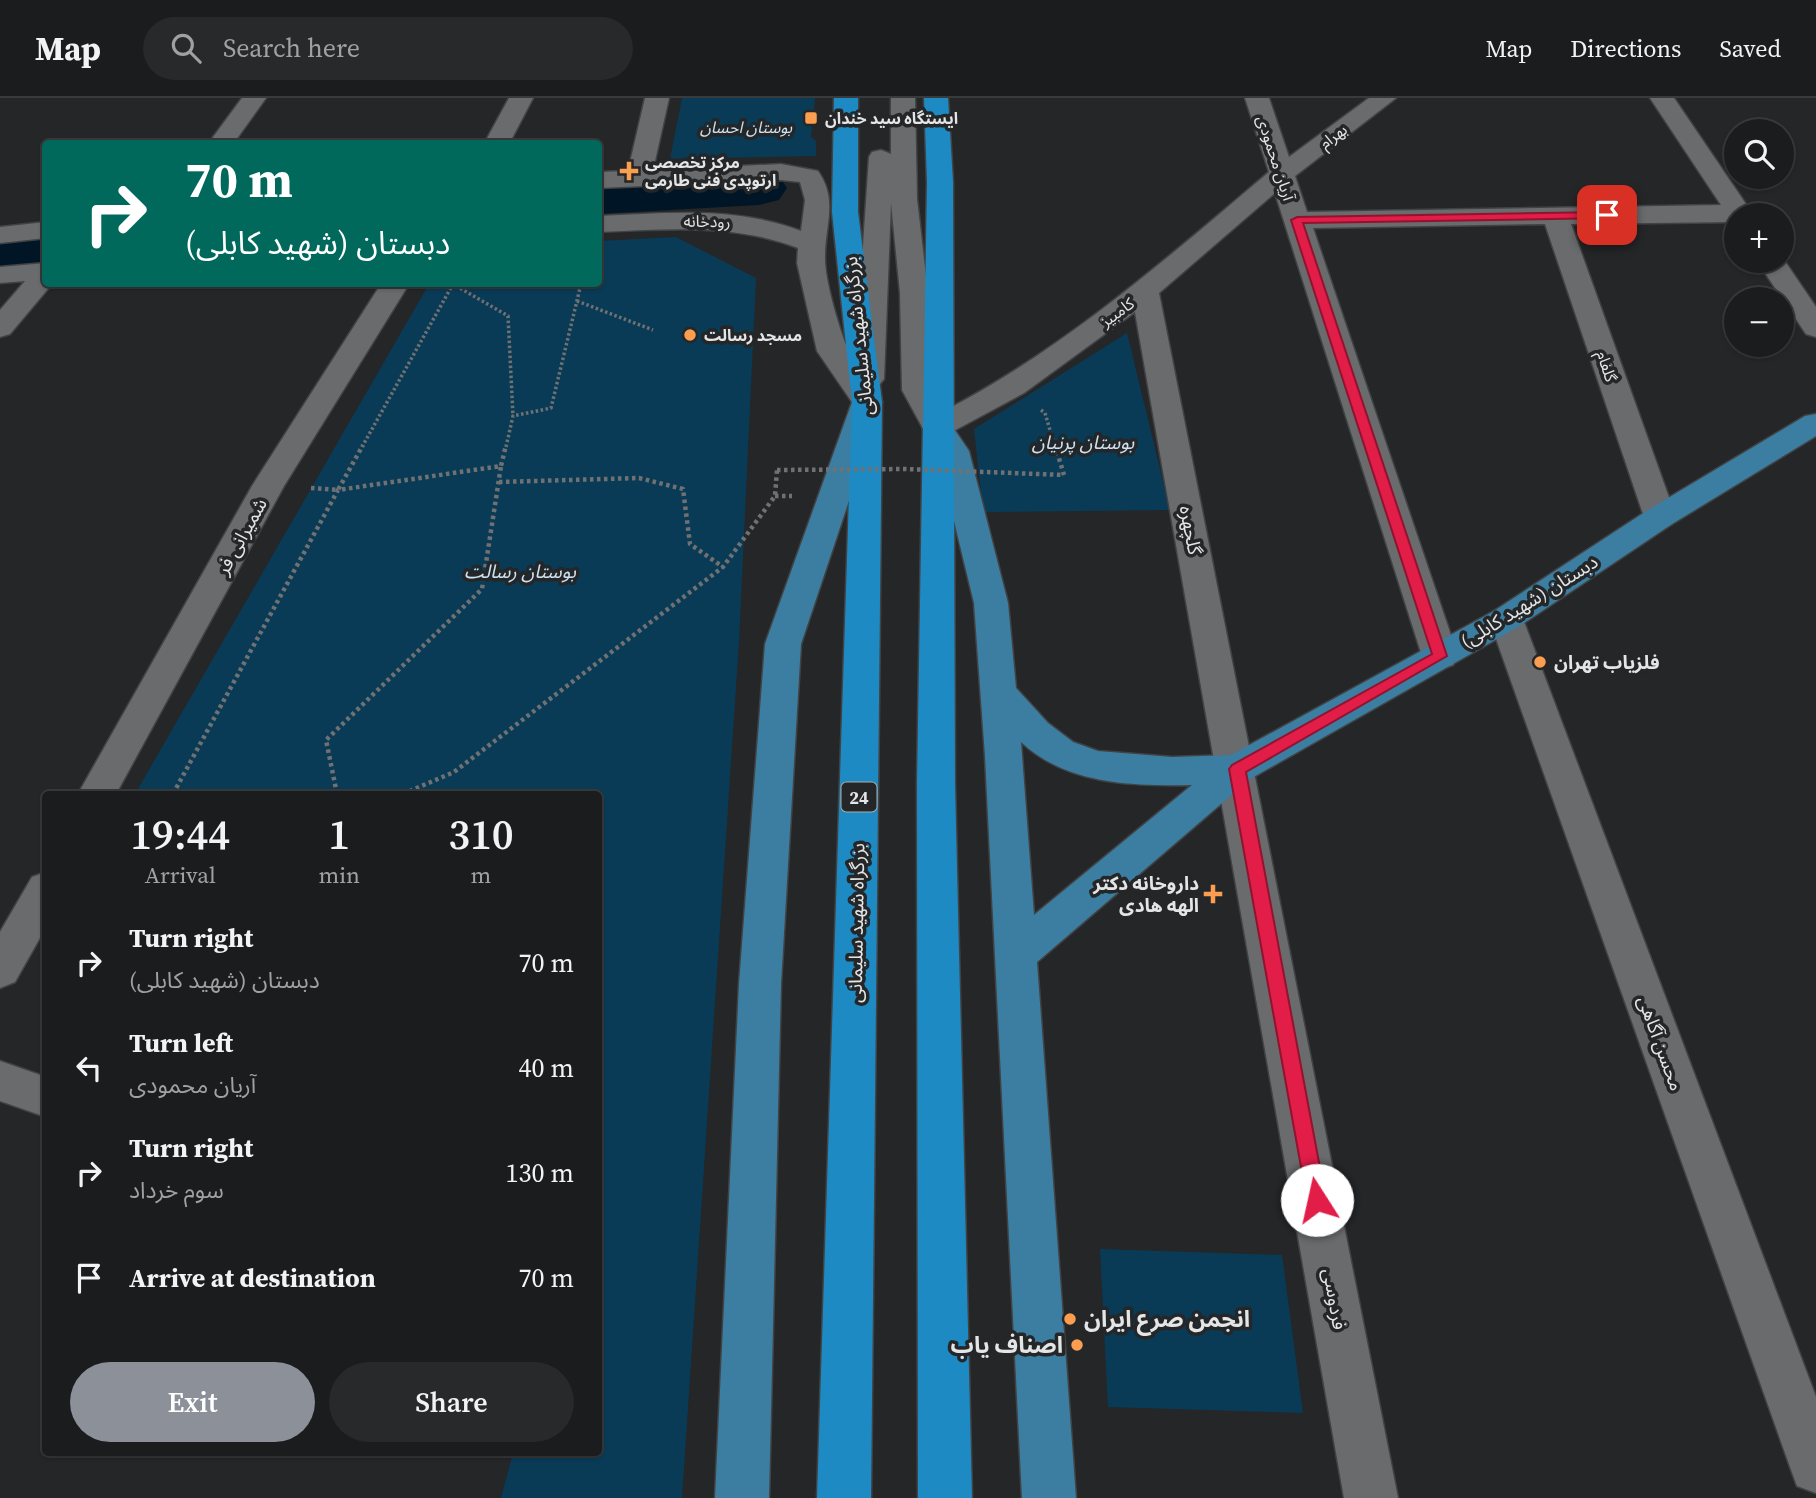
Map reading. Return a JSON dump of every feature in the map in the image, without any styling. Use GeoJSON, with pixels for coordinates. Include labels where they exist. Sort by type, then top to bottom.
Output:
{"type":"FeatureCollection","features":[{"type":"Feature","properties":{"kind":"highway","name":"بزرگراه شهید سلیمانی"},"geometry":{"type":"LineString","coordinates":[[844,1498],[867,402],[845,212],[846,98]]}},
{"type":"Feature","properties":{"kind":"highway"},"geometry":{"type":"LineString","coordinates":[[936,98],[940,182],[936,784],[945,1498]]}},
{"type":"Feature","properties":{"kind":"main road"},"geometry":{"type":"LineString","coordinates":[[742,1498],[760,985],[783,644],[867,402]]}},
{"type":"Feature","properties":{"kind":"main road","name":"دبستان (شهید کابلی)"},"geometry":{"type":"LineString","coordinates":[[1016,955],[1237,769],[1506,619],[1660,517],[1816,423]]}},
{"type":"Feature","properties":{"kind":"main road"},"geometry":{"type":"LineString","coordinates":[[937,427],[953,451],[991,603],[1016,955],[1049,1498]]}},
{"type":"Feature","properties":{"kind":"main road","name":"دبستان (شهید کابلی)"},"geometry":{"type":"LineString","coordinates":[[998,691],[1037,734],[1062,754],[1104,765],[1161,772],[1237,769]]}},
{"type":"Feature","properties":{"kind":"street"},"geometry":{"type":"LineString","coordinates":[[223,140],[254,98]]}},
{"type":"Feature","properties":{"kind":"street"},"geometry":{"type":"LineString","coordinates":[[498,140],[521,98]]}},
{"type":"Feature","properties":{"kind":"street"},"geometry":{"type":"LineString","coordinates":[[639,178],[657,98]]}},
{"type":"Feature","properties":{"kind":"street"},"geometry":{"type":"LineString","coordinates":[[867,402],[884,98]]}},
{"type":"Feature","properties":{"kind":"street"},"geometry":{"type":"LineString","coordinates":[[903,98],[904,199],[914,293],[917,390],[937,427]]}},
{"type":"Feature","properties":{"kind":"street","name":"آریان محمودی"},"geometry":{"type":"LineString","coordinates":[[1257,98],[1440,656]]}},
{"type":"Feature","properties":{"kind":"street","name":"بهرام"},"geometry":{"type":"LineString","coordinates":[[1281,175],[1384,98]]}},
{"type":"Feature","properties":{"kind":"street"},"geometry":{"type":"LineString","coordinates":[[1662,98],[1733,203]]}},
{"type":"Feature","properties":{"kind":"street"},"geometry":{"type":"LineString","coordinates":[[602,180],[781,172],[809,176],[816,186],[818,198],[811,263],[832,351],[867,402]]}},
{"type":"Feature","properties":{"kind":"street","name":"کامبیز"},"geometry":{"type":"LineString","coordinates":[[937,427],[1013,387],[1145,291],[1281,175]]}},
{"type":"Feature","properties":{"kind":"street"},"geometry":{"type":"LineString","coordinates":[[1297,220],[1724,214]]}},
{"type":"Feature","properties":{"kind":"street","name":"گلفام"},"geometry":{"type":"LineString","coordinates":[[1555,216],[1660,517]]}},
{"type":"Feature","properties":{"kind":"street"},"geometry":{"type":"LineString","coordinates":[[0,218],[42,219]]}},
{"type":"Feature","properties":{"kind":"street","name":"رودخانه"},"geometry":{"type":"LineString","coordinates":[[602,224],[702,219],[754,223],[812,244]]}},
{"type":"Feature","properties":{"kind":"street"},"geometry":{"type":"LineString","coordinates":[[0,235],[42,230]]}},
{"type":"Feature","properties":{"kind":"street"},"geometry":{"type":"LineString","coordinates":[[0,275],[42,272]]}},
{"type":"Feature","properties":{"kind":"street"},"geometry":{"type":"LineString","coordinates":[[1779,273],[1816,328]]}},
{"type":"Feature","properties":{"kind":"street"},"geometry":{"type":"LineString","coordinates":[[0,328],[42,277]]}},
{"type":"Feature","properties":{"kind":"street","name":"شمیرانی فر"},"geometry":{"type":"LineString","coordinates":[[99,791],[268,486],[394,287]]}},
{"type":"Feature","properties":{"kind":"street","name":"گلچهره"},"geometry":{"type":"LineString","coordinates":[[1145,291],[1237,769]]}},
{"type":"Feature","properties":{"kind":"street","name":"محسن آگاهی"},"geometry":{"type":"LineString","coordinates":[[1506,619],[1816,1467]]}},
{"type":"Feature","properties":{"kind":"street","name":"فردوسی"},"geometry":{"type":"LineString","coordinates":[[1237,769],[1371,1498]]}},
{"type":"Feature","properties":{"kind":"street"},"geometry":{"type":"LineString","coordinates":[[0,970],[42,895]]}},
{"type":"Feature","properties":{"kind":"street"},"geometry":{"type":"LineString","coordinates":[[0,1082],[42,1096]]}},
{"type":"Feature","properties":{"kind":"path"},"geometry":{"type":"LineString","coordinates":[[175,791],[451,287]]}},
{"type":"Feature","properties":{"kind":"path"},"geometry":{"type":"LineString","coordinates":[[336,791],[326,740],[482,589],[501,466],[513,416],[508,316],[458,287]]}},
{"type":"Feature","properties":{"kind":"path"},"geometry":{"type":"LineString","coordinates":[[513,416],[551,408],[580,287]]}},
{"type":"Feature","properties":{"kind":"path"},"geometry":{"type":"LineString","coordinates":[[577,301],[653,330]]}},
{"type":"Feature","properties":{"kind":"path"},"geometry":{"type":"LineString","coordinates":[[410,791],[454,772],[723,567],[775,496],[776,470],[906,469],[1064,475],[1045,413]]}},
{"type":"Feature","properties":{"kind":"path"},"geometry":{"type":"LineString","coordinates":[[268,486],[338,490],[501,466]]}},
{"type":"Feature","properties":{"kind":"path"},"geometry":{"type":"LineString","coordinates":[[499,482],[639,478],[683,489],[690,544],[723,567]]}},
{"type":"Feature","properties":{"kind":"green space","name":"بوستان احسان"},"geometry":{"type":"Polygon","coordinates":[[[682,98],[815,98],[811,137],[816,141],[816,156],[670,159],[682,98]]]}},
{"type":"Feature","properties":{"kind":"green space","name":"بوستان رسالت"},"geometry":{"type":"Polygon","coordinates":[[[676,237],[756,278],[739,642],[682,1498],[501,1498],[512,1456],[602,1456],[602,791],[137,791],[427,287],[602,287],[602,241],[676,237]]]}},
{"type":"Feature","properties":{"kind":"green space","name":"بوستان پرنیان"},"geometry":{"type":"Polygon","coordinates":[[[1127,333],[1170,510],[983,512],[974,429],[1127,333]]]}},
{"type":"Feature","properties":{"kind":"green space"},"geometry":{"type":"Polygon","coordinates":[[[1100,1249],[1282,1255],[1303,1413],[1108,1407],[1100,1249]]]}},
{"type":"Feature","properties":{"kind":"waterway"},"geometry":{"type":"LineString","coordinates":[[602,197],[759,188]]}},
{"type":"Feature","properties":{"kind":"waterway"},"geometry":{"type":"LineString","coordinates":[[0,261],[42,256]]}},
{"type":"Feature","properties":{"kind":"place","name":"ایستگاه سید خندان"},"geometry":{"type":"Point","coordinates":[811,118]}},
{"type":"Feature","properties":{"kind":"place","name":"مرکز تخصصی ارتوپدی فنی طارمی"},"geometry":{"type":"Point","coordinates":[629,171]}},
{"type":"Feature","properties":{"kind":"place","name":"مسجد رسالت"},"geometry":{"type":"Point","coordinates":[690,335]}},
{"type":"Feature","properties":{"kind":"place","name":"فلزیاب تهران"},"geometry":{"type":"Point","coordinates":[1540,662]}},
{"type":"Feature","properties":{"kind":"place","name":"داروخانه دکتر الهه هادی"},"geometry":{"type":"Point","coordinates":[1213,894]}},
{"type":"Feature","properties":{"kind":"place","name":"انجمن صرع ایران"},"geometry":{"type":"Point","coordinates":[1070,1319]}},
{"type":"Feature","properties":{"kind":"place","name":"اصناف یاب"},"geometry":{"type":"Point","coordinates":[1077,1345]}},
{"type":"Feature","properties":{"kind":"route"},"geometry":{"type":"LineString","coordinates":[[1317,1200],[1237,769],[1440,656],[1297,220],[1607,215]]}}]}
